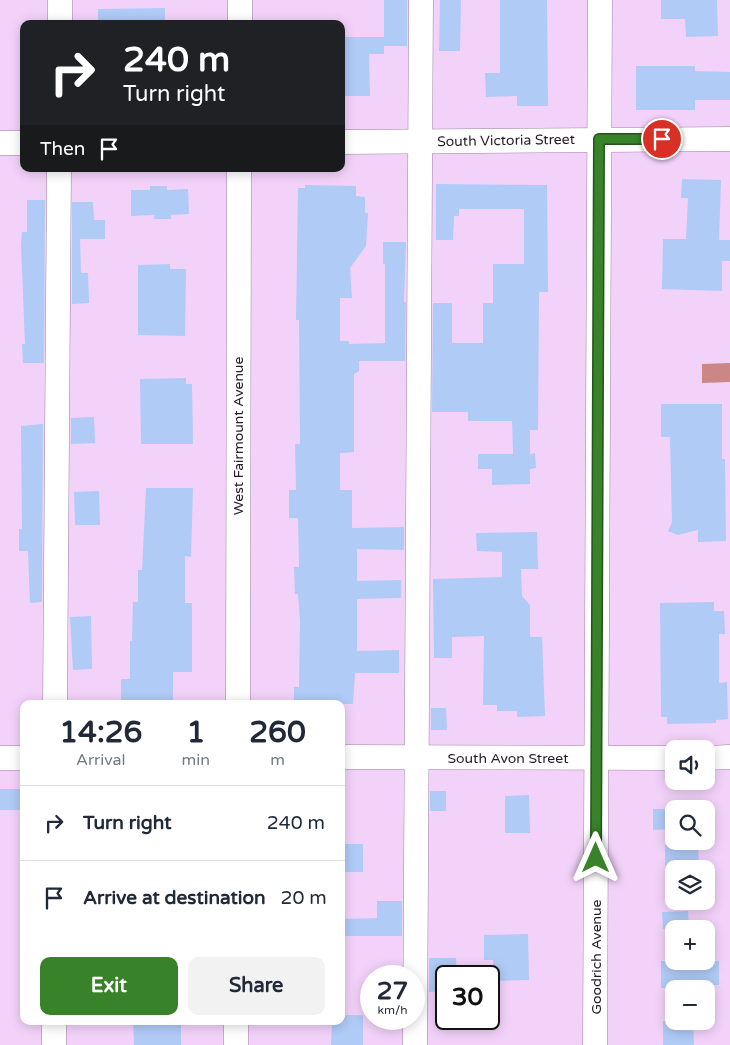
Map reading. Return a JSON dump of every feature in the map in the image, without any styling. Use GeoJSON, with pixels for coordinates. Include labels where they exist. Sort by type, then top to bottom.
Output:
{"type":"FeatureCollection","features":[{"type":"Feature","properties":{"kind":"street"},"geometry":{"type":"LineString","coordinates":[[60,0],[60,20]]}},
{"type":"Feature","properties":{"kind":"street"},"geometry":{"type":"LineString","coordinates":[[240,0],[240,20]]}},
{"type":"Feature","properties":{"kind":"street"},"geometry":{"type":"LineString","coordinates":[[415,1045],[421,0]]}},
{"type":"Feature","properties":{"kind":"street","name":"Goodrich Avenue"},"geometry":{"type":"LineString","coordinates":[[595,1045],[600,0]]}},
{"type":"Feature","properties":{"kind":"street","name":"South Victoria Street"},"geometry":{"type":"LineString","coordinates":[[345,142],[730,139]]}},
{"type":"Feature","properties":{"kind":"street"},"geometry":{"type":"LineString","coordinates":[[0,143],[20,143]]}},
{"type":"Feature","properties":{"kind":"street"},"geometry":{"type":"LineString","coordinates":[[55,700],[59,172]]}},
{"type":"Feature","properties":{"kind":"street","name":"West Fairmount Avenue"},"geometry":{"type":"LineString","coordinates":[[238,700],[239,172]]}},
{"type":"Feature","properties":{"kind":"street"},"geometry":{"type":"LineString","coordinates":[[715,758],[730,757]]}},
{"type":"Feature","properties":{"kind":"street"},"geometry":{"type":"LineString","coordinates":[[0,758],[20,758]]}},
{"type":"Feature","properties":{"kind":"street","name":"South Avon Street"},"geometry":{"type":"LineString","coordinates":[[345,758],[665,758]]}},
{"type":"Feature","properties":{"kind":"street"},"geometry":{"type":"LineString","coordinates":[[54,1025],[54,1045]]}},
{"type":"Feature","properties":{"kind":"street"},"geometry":{"type":"LineString","coordinates":[[236,1025],[236,1045]]}},
{"type":"Feature","properties":{"kind":"shaded area"},"geometry":{"type":"Polygon","coordinates":[[[730,363],[730,382],[702,383],[702,364],[730,363]]]}},
{"type":"Feature","properties":{"kind":"building"},"geometry":{"type":"Polygon","coordinates":[[[384,0],[407,0],[407,46],[384,46],[384,54],[369,54],[370,96],[345,96],[345,37],[384,37],[384,0]]]}},
{"type":"Feature","properties":{"kind":"building"},"geometry":{"type":"Polygon","coordinates":[[[440,0],[461,0],[460,51],[439,51],[440,0]]]}},
{"type":"Feature","properties":{"kind":"building"},"geometry":{"type":"Polygon","coordinates":[[[500,0],[547,0],[548,106],[517,106],[517,96],[486,97],[485,73],[500,73],[500,0]]]}},
{"type":"Feature","properties":{"kind":"building"},"geometry":{"type":"Polygon","coordinates":[[[661,0],[717,0],[718,36],[686,37],[685,19],[661,19],[661,0]]]}},
{"type":"Feature","properties":{"kind":"building"},"geometry":{"type":"Polygon","coordinates":[[[165,8],[165,20],[98,20],[98,9],[165,8]]]}},
{"type":"Feature","properties":{"kind":"building"},"geometry":{"type":"Polygon","coordinates":[[[636,66],[695,66],[695,71],[730,72],[730,100],[695,100],[695,110],[636,110],[636,66]]]}},
{"type":"Feature","properties":{"kind":"building"},"geometry":{"type":"Polygon","coordinates":[[[682,179],[721,180],[719,240],[730,240],[730,261],[722,261],[722,291],[662,289],[663,239],[686,239],[688,198],[681,198],[682,179]]]}},
{"type":"Feature","properties":{"kind":"building"},"geometry":{"type":"Polygon","coordinates":[[[436,184],[547,185],[548,292],[539,292],[538,430],[530,430],[530,454],[535,453],[536,468],[530,469],[530,484],[492,485],[492,469],[478,469],[478,454],[513,454],[512,421],[468,421],[468,412],[432,412],[433,303],[452,303],[452,343],[483,343],[483,303],[493,303],[493,264],[524,264],[524,209],[459,209],[459,216],[454,216],[453,240],[436,240],[436,184]]]}},
{"type":"Feature","properties":{"kind":"building"},"geometry":{"type":"Polygon","coordinates":[[[305,185],[356,186],[356,196],[365,197],[365,213],[368,213],[366,246],[350,268],[352,298],[340,298],[340,341],[349,341],[349,344],[385,343],[385,264],[383,264],[383,242],[406,242],[405,361],[359,361],[359,371],[354,374],[354,452],[340,453],[340,490],[352,490],[352,528],[404,527],[404,550],[357,549],[357,581],[401,580],[401,598],[357,599],[357,651],[399,650],[399,673],[355,673],[353,704],[345,704],[345,700],[294,700],[294,687],[299,687],[300,621],[298,594],[295,594],[294,567],[299,567],[298,518],[289,518],[289,490],[296,490],[295,444],[300,444],[299,320],[296,320],[298,188],[305,188],[305,185]]]}},
{"type":"Feature","properties":{"kind":"building"},"geometry":{"type":"Polygon","coordinates":[[[150,186],[167,186],[167,190],[188,189],[189,214],[171,215],[171,219],[154,219],[154,215],[131,216],[131,190],[150,190],[150,186]]]}},
{"type":"Feature","properties":{"kind":"building"},"geometry":{"type":"Polygon","coordinates":[[[27,200],[45,200],[44,363],[23,363],[22,344],[25,344],[21,245],[22,232],[27,232],[27,200]]]}},
{"type":"Feature","properties":{"kind":"building"},"geometry":{"type":"Polygon","coordinates":[[[72,202],[93,202],[94,220],[105,220],[105,239],[80,239],[81,273],[88,273],[89,303],[72,304],[72,202]]]}},
{"type":"Feature","properties":{"kind":"building"},"geometry":{"type":"Polygon","coordinates":[[[170,264],[170,269],[186,269],[185,336],[138,335],[138,265],[170,264]]]}},
{"type":"Feature","properties":{"kind":"building"},"geometry":{"type":"Polygon","coordinates":[[[186,378],[186,384],[192,384],[193,444],[141,444],[140,379],[186,378]]]}},
{"type":"Feature","properties":{"kind":"building"},"geometry":{"type":"Polygon","coordinates":[[[661,404],[722,404],[722,459],[725,459],[726,541],[698,542],[698,530],[678,535],[668,531],[672,522],[670,437],[661,437],[661,404]]]}},
{"type":"Feature","properties":{"kind":"building"},"geometry":{"type":"Polygon","coordinates":[[[94,417],[95,443],[71,444],[71,418],[94,417]]]}},
{"type":"Feature","properties":{"kind":"building"},"geometry":{"type":"Polygon","coordinates":[[[43,424],[42,602],[30,603],[28,551],[19,551],[19,529],[22,529],[21,426],[43,424]]]}},
{"type":"Feature","properties":{"kind":"building"},"geometry":{"type":"Polygon","coordinates":[[[146,488],[193,488],[191,557],[185,556],[185,603],[192,603],[192,672],[173,672],[173,700],[121,700],[121,679],[130,679],[133,602],[138,602],[138,570],[142,570],[146,488]]]}},
{"type":"Feature","properties":{"kind":"building"},"geometry":{"type":"Polygon","coordinates":[[[99,491],[100,525],[75,525],[74,492],[99,491]]]}},
{"type":"Feature","properties":{"kind":"building"},"geometry":{"type":"Polygon","coordinates":[[[537,532],[538,569],[521,569],[522,596],[530,605],[530,637],[542,637],[545,716],[517,717],[517,711],[497,711],[497,705],[483,705],[484,636],[452,637],[452,658],[434,658],[433,579],[502,577],[502,552],[477,551],[476,533],[537,532]]]}},
{"type":"Feature","properties":{"kind":"building"},"geometry":{"type":"Polygon","coordinates":[[[714,602],[714,611],[724,611],[725,634],[719,634],[719,683],[727,682],[728,719],[716,720],[716,723],[667,724],[667,717],[661,717],[660,603],[714,602]]]}},
{"type":"Feature","properties":{"kind":"building"},"geometry":{"type":"Polygon","coordinates":[[[91,616],[92,669],[73,670],[70,617],[91,616]]]}},
{"type":"Feature","properties":{"kind":"building"},"geometry":{"type":"Polygon","coordinates":[[[431,708],[446,708],[447,730],[431,730],[431,708]]]}},
{"type":"Feature","properties":{"kind":"building"},"geometry":{"type":"Polygon","coordinates":[[[0,789],[20,789],[20,810],[0,810],[0,789]]]}},
{"type":"Feature","properties":{"kind":"building"},"geometry":{"type":"Polygon","coordinates":[[[430,791],[446,791],[446,811],[430,811],[430,791]]]}},
{"type":"Feature","properties":{"kind":"building"},"geometry":{"type":"Polygon","coordinates":[[[529,795],[530,833],[505,833],[505,796],[529,795]]]}},
{"type":"Feature","properties":{"kind":"building"},"geometry":{"type":"Polygon","coordinates":[[[653,809],[665,809],[665,829],[653,830],[653,809]]]}},
{"type":"Feature","properties":{"kind":"building"},"geometry":{"type":"Polygon","coordinates":[[[345,844],[363,844],[363,872],[345,872],[345,844]]]}},
{"type":"Feature","properties":{"kind":"building"},"geometry":{"type":"Polygon","coordinates":[[[665,850],[698,850],[699,860],[665,860],[665,850]]]}},
{"type":"Feature","properties":{"kind":"building"},"geometry":{"type":"Polygon","coordinates":[[[377,901],[402,901],[402,936],[345,936],[345,919],[377,918],[377,901]]]}},
{"type":"Feature","properties":{"kind":"building"},"geometry":{"type":"Polygon","coordinates":[[[688,911],[688,920],[665,920],[665,929],[663,929],[662,912],[688,911]]]}},
{"type":"Feature","properties":{"kind":"building"},"geometry":{"type":"Polygon","coordinates":[[[528,934],[529,980],[500,981],[500,965],[493,965],[493,960],[484,960],[484,935],[528,934]]]}},
{"type":"Feature","properties":{"kind":"building"},"geometry":{"type":"Polygon","coordinates":[[[429,958],[456,958],[456,965],[435,965],[435,992],[429,992],[429,958]]]}},
{"type":"Feature","properties":{"kind":"building"},"geometry":{"type":"Polygon","coordinates":[[[661,961],[665,961],[665,970],[715,970],[715,961],[719,961],[719,985],[715,985],[715,980],[665,980],[665,988],[661,988],[661,961]]]}},
{"type":"Feature","properties":{"kind":"building"},"geometry":{"type":"Polygon","coordinates":[[[345,1015],[360,1015],[363,1045],[331,1045],[332,1025],[345,1025],[345,1015]]]}},
{"type":"Feature","properties":{"kind":"building"},"geometry":{"type":"Polygon","coordinates":[[[663,1021],[665,1021],[665,1030],[693,1030],[694,1045],[663,1045],[663,1021]]]}},
{"type":"Feature","properties":{"kind":"building"},"geometry":{"type":"Polygon","coordinates":[[[133,1025],[181,1025],[181,1045],[134,1045],[133,1025]]]}},
{"type":"Feature","properties":{"kind":"route"},"geometry":{"type":"LineString","coordinates":[[596,858],[599,139],[662,139]]}}]}
